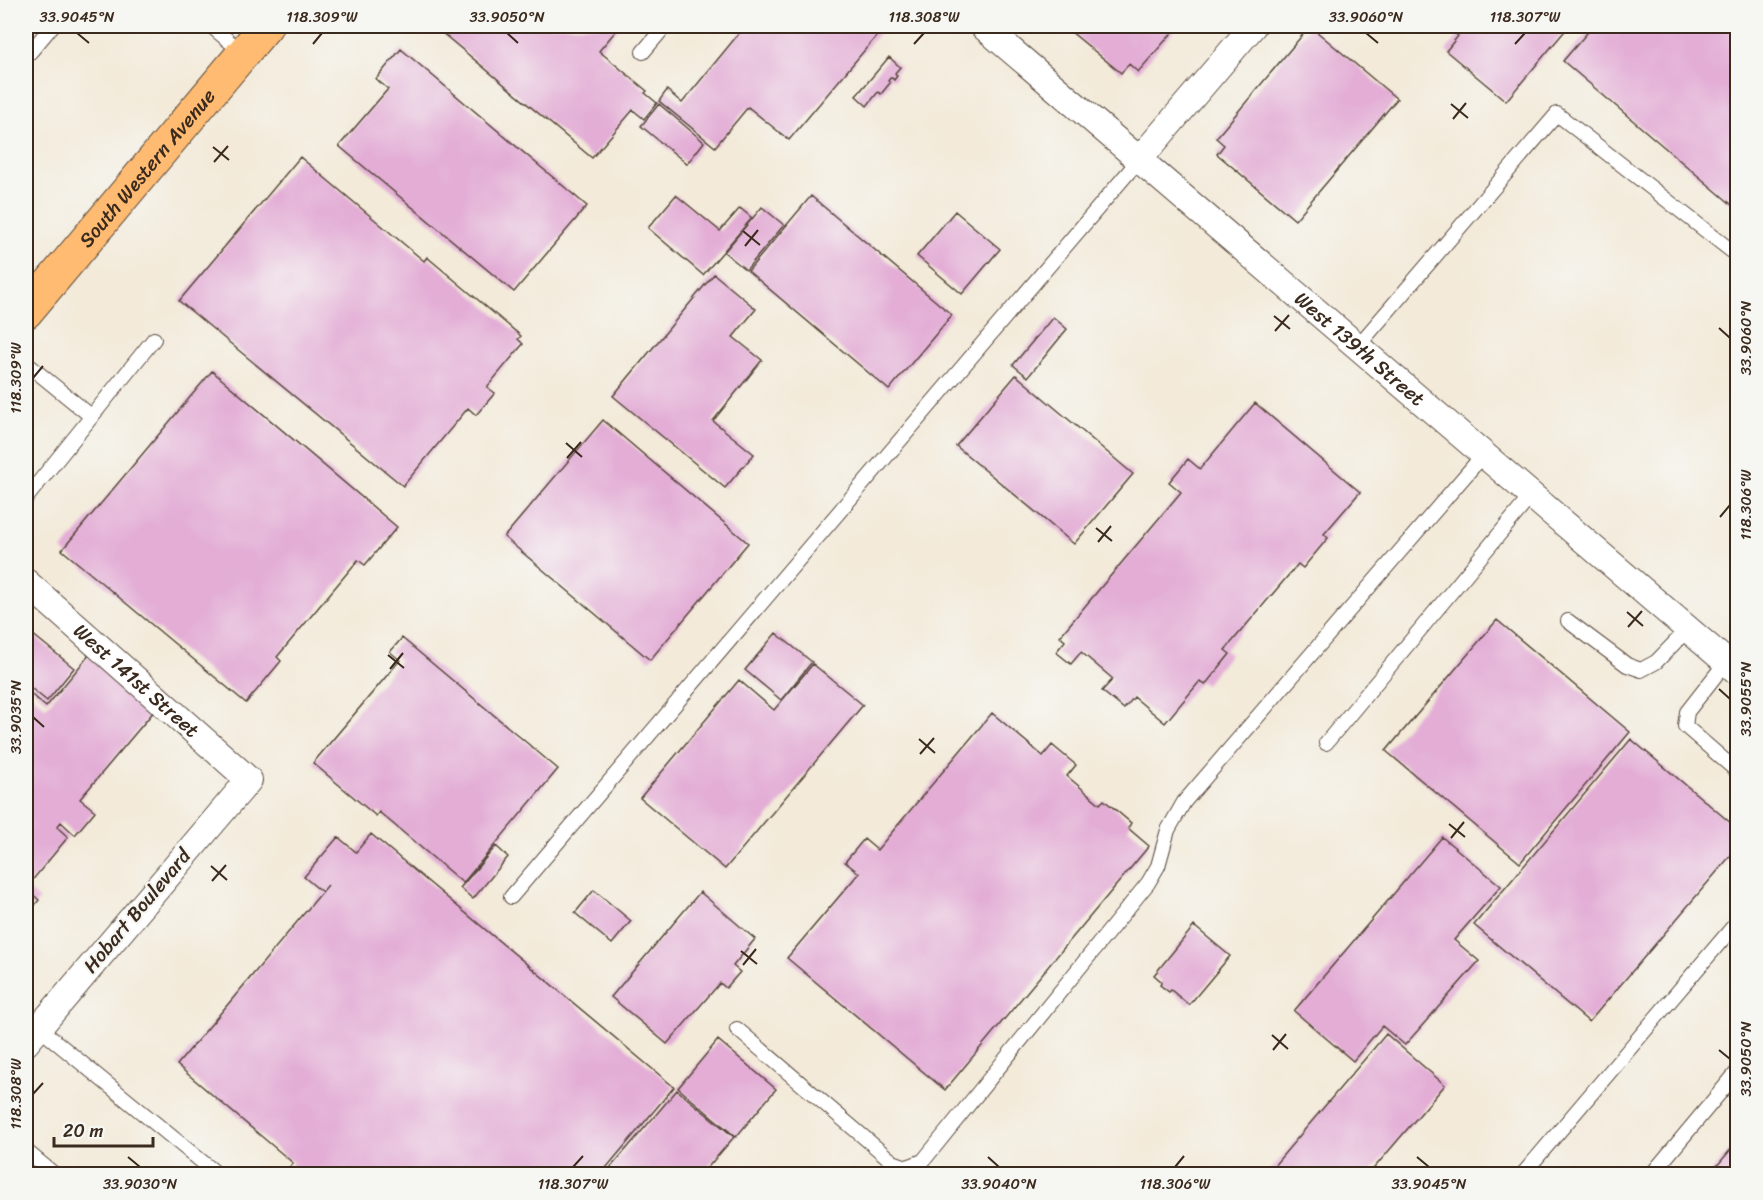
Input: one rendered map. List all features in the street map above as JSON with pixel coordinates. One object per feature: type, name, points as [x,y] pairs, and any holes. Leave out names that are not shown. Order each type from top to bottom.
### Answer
[{"type":"main road","name":"South Western Avenue","points":[[33,298],[266,26]]},
{"type":"street","name":"West 139th Street","points":[[983,26],[1732,667]]},
{"type":"street","points":[[1138,160],[1254,26]]},
{"type":"street","name":"West 141st Street","points":[[26,582],[249,780]]},
{"type":"street","name":"Hobart Boulevard","points":[[32,1035],[249,780]]},
{"type":"lane","points":[[26,57],[52,26]]},
{"type":"lane","points":[[211,26],[243,53]]},
{"type":"lane","points":[[643,52],[665,26]]},
{"type":"lane","points":[[1356,347],[1557,114],[1737,256]]},
{"type":"lane","points":[[511,897],[1138,160]]},
{"type":"lane","points":[[27,497],[154,339]]},
{"type":"lane","points":[[26,363],[92,416]]},
{"type":"lane","points":[[737,1029],[893,1162],[908,1167],[923,1161],[1148,883],[1158,866],[1168,830],[1184,802],[1483,455]]},
{"type":"lane","points":[[1326,743],[1531,496]]},
{"type":"lane","points":[[1568,621],[1627,665],[1641,670],[1656,662],[1688,630]]},
{"type":"lane","points":[[1732,667],[1687,712],[1685,726],[1737,772]]},
{"type":"lane","points":[[1524,1174],[1737,921]]},
{"type":"lane","points":[[32,1035],[217,1174]]},
{"type":"lane","points":[[1652,1174],[1737,1071]]},
{"type":"lane","points":[[26,1151],[54,1174]]},
{"type":"building","points":[[434,26],[620,26],[599,51],[647,91],[645,93],[657,103],[644,119],[633,110],[592,158]]},
{"type":"building","points":[[745,26],[885,26],[789,140],[748,107],[715,147],[659,101],[667,90],[682,103]]},
{"type":"building","points":[[1064,26],[1178,26],[1138,72],[1129,64],[1121,73]]},
{"type":"building","points":[[1310,26],[1397,99],[1295,220],[1217,154],[1224,145],[1216,138]]},
{"type":"building","points":[[1446,26],[1569,26],[1506,101],[1446,51],[1458,36]]},
{"type":"building","points":[[1593,26],[1738,26],[1738,210],[1563,61]]},
{"type":"building","points":[[401,49],[587,206],[514,292],[339,146],[388,89],[376,79]]},
{"type":"building","points":[[889,57],[900,67],[895,73],[897,76],[894,80],[891,77],[888,81],[890,83],[881,94],[878,92],[867,106],[856,96]]},
{"type":"building","points":[[659,104],[704,142],[687,164],[641,126]]},
{"type":"building","points":[[300,157],[424,261],[427,257],[521,336],[518,339],[523,344],[487,387],[495,393],[476,415],[468,408],[403,486],[179,301]]},
{"type":"building","points":[[676,195],[720,231],[740,208],[752,218],[703,275],[648,228]]},
{"type":"building","points":[[811,196],[952,315],[889,390],[748,271]]},
{"type":"building","points":[[762,207],[784,225],[746,270],[724,252]]},
{"type":"building","points":[[955,211],[1000,249],[962,294],[917,256]]},
{"type":"building","points":[[714,274],[756,309],[733,337],[762,360],[713,421],[754,454],[725,488],[613,396]]},
{"type":"building","points":[[1053,317],[1067,329],[1028,377],[1013,365]]},
{"type":"building","points":[[212,371],[397,527],[365,565],[358,560],[277,657],[281,661],[246,703],[62,550]]},
{"type":"building","points":[[1016,375],[1133,474],[1074,544],[956,446]]},
{"type":"building","points":[[1255,403],[1360,492],[1324,534],[1328,538],[1303,568],[1298,564],[1225,650],[1230,654],[1205,685],[1200,681],[1165,723],[1134,697],[1124,709],[1102,691],[1113,679],[1081,652],[1071,664],[1056,652],[1065,641],[1060,636],[1181,492],[1169,482],[1188,459],[1200,469]]},
{"type":"building","points":[[603,420],[748,543],[650,660],[504,537]]},
{"type":"building","points":[[1497,620],[1630,732],[1520,863],[1386,751]]},
{"type":"building","points":[[26,629],[74,668],[47,701],[26,684]]},
{"type":"building","points":[[776,633],[812,662],[781,700],[745,670]]},
{"type":"building","points":[[402,638],[558,769],[463,883],[379,812],[376,816],[313,763],[400,660],[390,652]]},
{"type":"building","points":[[95,648],[161,703],[80,799],[95,811],[75,835],[61,822],[57,827],[68,837],[26,888],[26,690],[46,707]]},
{"type":"building","points":[[813,664],[863,705],[725,869],[640,798],[739,680],[774,710]]},
{"type":"building","points":[[992,713],[1043,756],[1052,745],[1076,765],[1067,776],[1100,804],[1104,800],[1131,823],[1128,828],[1149,846],[945,1090],[787,958],[859,873],[845,862],[864,839],[877,850]]},
{"type":"building","points":[[1631,739],[1738,829],[1738,847],[1589,1022],[1474,925]]},
{"type":"building","points":[[371,834],[674,1087],[601,1174],[283,1174],[293,1163],[177,1065],[328,885],[322,892],[304,877],[338,837],[356,852]]},
{"type":"building","points":[[1442,837],[1501,886],[1454,940],[1479,961],[1405,1045],[1382,1026],[1353,1061],[1294,1011]]},
{"type":"building","points":[[496,846],[508,857],[473,899],[460,888]]},
{"type":"building","points":[[26,888],[39,900],[26,916]]},
{"type":"building","points":[[594,890],[631,921],[612,944],[575,913]]},
{"type":"building","points":[[700,892],[755,939],[733,966],[740,972],[726,988],[720,983],[667,1044],[611,997]]},
{"type":"building","points":[[1194,926],[1230,956],[1189,1005],[1171,990],[1169,992],[1160,985],[1162,982],[1154,975]]},
{"type":"building","points":[[1386,1034],[1445,1085],[1369,1174],[1267,1174]]},
{"type":"building","points":[[718,1040],[776,1089],[736,1137],[678,1088]]},
{"type":"building","points":[[677,1090],[734,1137],[702,1174],[605,1174]]},
{"type":"building","points":[[1738,1141],[1738,1174],[1710,1174]]}]
